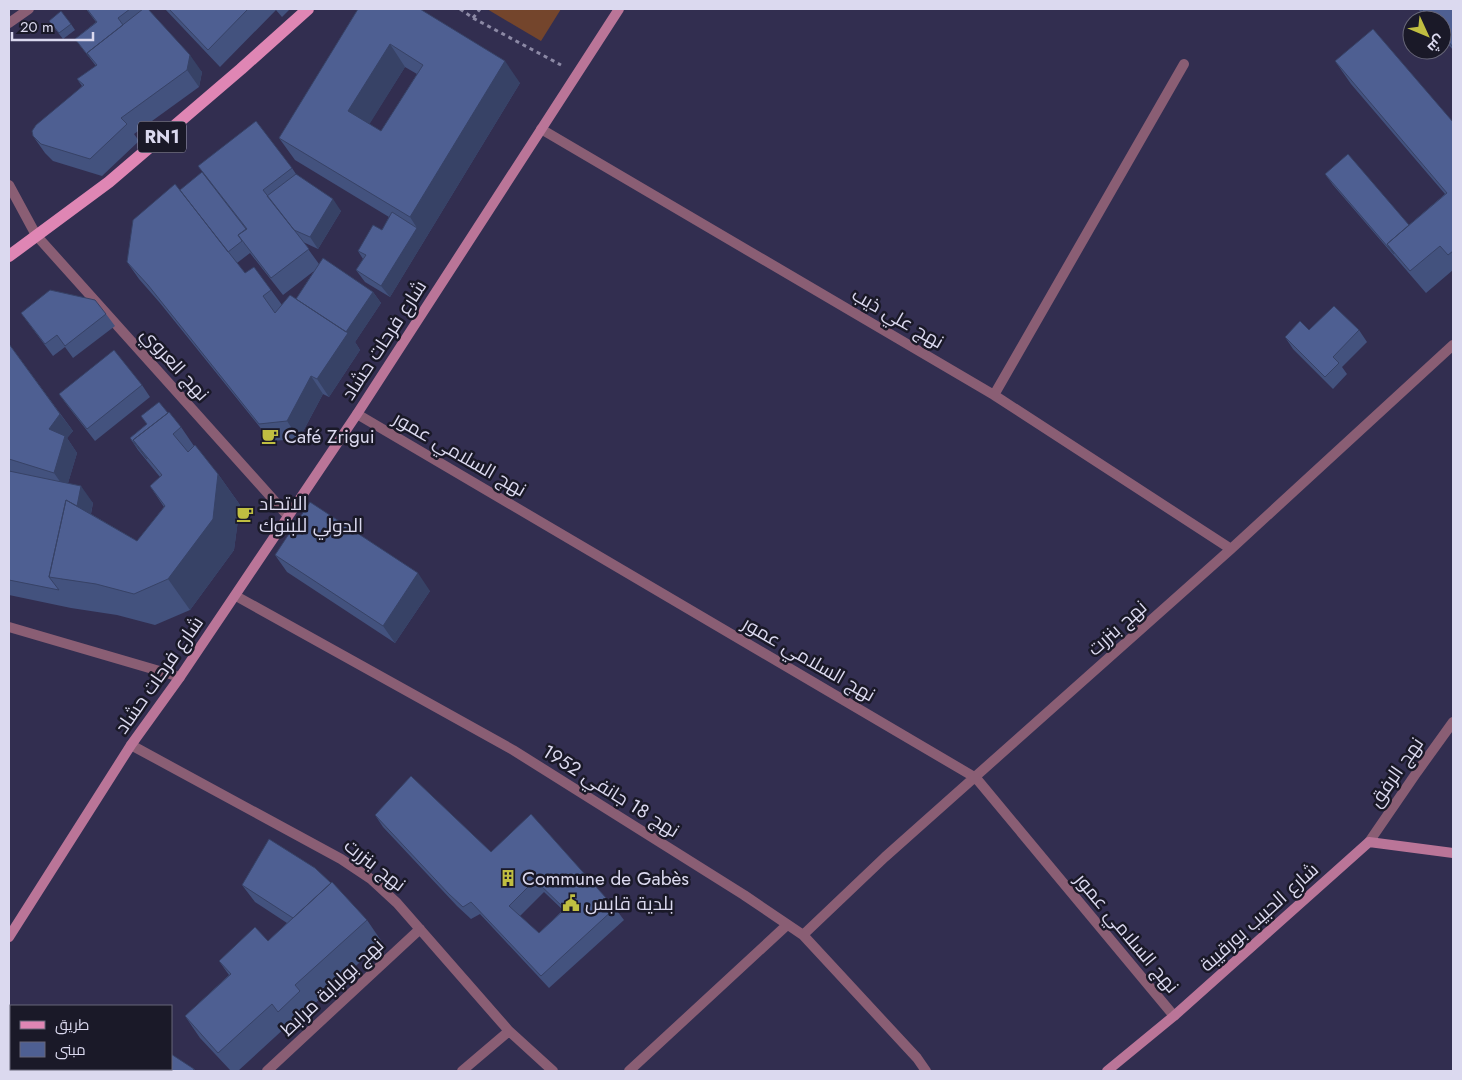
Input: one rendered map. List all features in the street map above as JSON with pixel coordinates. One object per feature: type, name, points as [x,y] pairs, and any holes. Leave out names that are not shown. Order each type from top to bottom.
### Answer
[{"type":"main road","name":"RN1","points":[[9,256],[109,182],[308,9]]},
{"type":"street","points":[[9,23],[29,9]]},
{"type":"street","name":"شارع فرحات حشاد","points":[[9,937],[131,745],[236,596],[357,414],[619,9]]},
{"type":"street","points":[[994,395],[1184,64]]},
{"type":"street","name":"نهج علي ذيب","points":[[541,129],[994,395],[1231,549]]},
{"type":"street","name":"نهج العروي","points":[[9,185],[36,235],[288,516]]},
{"type":"street","name":"نهج بنزرت","points":[[803,935],[885,857],[1231,549],[1453,345]]},
{"type":"street","name":"نهج السلامي عمور","points":[[357,414],[976,778],[1174,1016]]},
{"type":"street","name":"نهج 18 جانفي 1952","points":[[236,596],[513,750],[744,895],[803,935],[917,1058],[926,1071]]},
{"type":"street","points":[[9,626],[180,677]]},
{"type":"street","name":"نهج الرفق","points":[[1369,842],[1453,722]]},
{"type":"street","name":"نهج بنزرت","points":[[131,745],[341,858],[371,879],[420,929],[509,1031],[553,1071]]},
{"type":"street","points":[[1369,842],[1453,853]]},
{"type":"street","name":"شارع الحبيب بورقيبة","points":[[1108,1071],[1174,1016],[1369,842]]},
{"type":"street","points":[[629,1071],[788,925]]},
{"type":"street","name":"نهج بولبابة مرابط","points":[[267,1071],[420,929]]},
{"type":"street","points":[[462,1071],[509,1031]]},
{"type":"path","points":[[460,9],[473,18],[577,73]]},
{"type":"path","points":[[473,18],[480,9]]},
{"type":"shaded area","points":[[487,9],[561,9],[541,41]]},
{"type":"building","points":[[87,9],[130,9],[118,18],[123,25],[87,53],[90,58],[75,39],[97,22]]},
{"type":"building","points":[[143,9],[148,9],[190,55],[187,70],[121,118],[127,124],[90,159],[41,144],[33,136],[32,131],[36,125],[84,85],[77,79],[97,65],[87,53]]},
{"type":"building","points":[[169,9],[248,9],[208,50]]},
{"type":"building","points":[[358,9],[420,9],[505,61],[410,217],[279,138]],"holes":[[[390,44],[423,65],[381,131],[348,111]]]},
{"type":"building","points":[[1453,9],[1453,47],[1452,10],[1422,10]]},
{"type":"building","points":[[61,11],[71,24],[59,33],[49,21]]},
{"type":"building","points":[[1373,29],[1453,122],[1453,251],[1448,255],[1440,246],[1410,271],[1387,244],[1447,193],[1335,61]]},
{"type":"building","points":[[256,121],[292,168],[263,190],[309,249],[271,278],[238,235],[247,229],[198,166]]},
{"type":"building","points":[[1348,154],[1409,225],[1387,244],[1394,254],[1325,174]]},
{"type":"building","points":[[202,172],[246,229],[238,235],[242,241],[228,252],[180,190]]},
{"type":"building","points":[[296,174],[333,199],[310,237],[294,230],[267,196]]},
{"type":"building","points":[[175,184],[245,273],[254,267],[271,290],[263,296],[275,313],[290,295],[348,333],[317,379],[311,376],[287,421],[259,424],[148,285],[127,262],[133,220]]},
{"type":"building","points":[[392,212],[417,228],[381,286],[356,270],[366,255],[358,251],[373,225],[382,230]]},
{"type":"building","points":[[323,258],[373,292],[346,332],[296,299]]},
{"type":"building","points":[[50,290],[95,300],[106,314],[65,346],[57,335],[45,344],[21,313]]},
{"type":"building","points":[[1334,306],[1359,330],[1333,357],[1339,363],[1325,377],[1285,337],[1300,321],[1309,330]]},
{"type":"building","points":[[9,344],[60,414],[49,429],[65,436],[54,473],[9,459]]},
{"type":"building","points":[[114,350],[142,385],[87,429],[59,394]]},
{"type":"building","points":[[159,402],[168,413],[133,440],[147,459],[130,438],[147,424],[141,416]]},
{"type":"building","points":[[169,412],[181,427],[173,434],[188,452],[195,445],[218,474],[213,519],[168,579],[134,594],[96,584],[49,577],[66,500],[137,541],[165,506],[150,486],[162,475],[133,440]]},
{"type":"building","points":[[9,471],[81,486],[77,506],[66,500],[49,577],[59,590],[9,580]]},
{"type":"building","points":[[310,502],[418,573],[383,626],[275,555]]},
{"type":"building","name":"Commune de Gabès","points":[[411,776],[491,852],[531,814],[615,908],[541,976],[471,902],[463,907],[449,894],[375,815]],"holes":[[[535,880],[565,909],[539,933],[509,906]]]},
{"type":"building","points":[[269,839],[315,868],[331,883],[293,918],[242,885]]},
{"type":"building","points":[[332,882],[367,920],[295,985],[300,991],[278,1012],[272,1004],[218,1053],[185,1016],[231,974],[219,961],[255,927],[268,941]]},
{"type":"building","points":[[172,1055],[194,1069],[193,1071],[114,1070],[172,1070]]},
{"type":"place","name":"Café Zrigui","points":[[270,436]]},
{"type":"place","name":"الاتحاد الدولي للبنوك","points":[[245,514]]},
{"type":"place","name":"Commune de Gabès","points":[[508,878]]},
{"type":"place","name":"بلدية قابس","points":[[571,903]]}]
